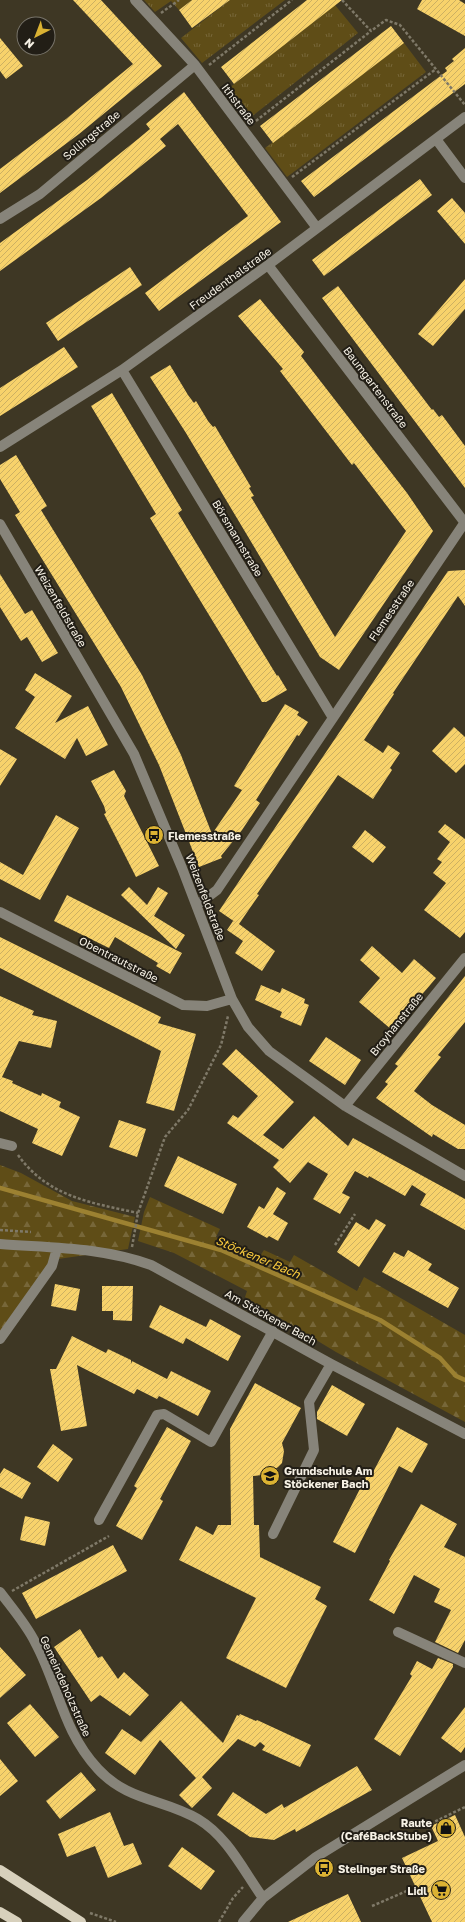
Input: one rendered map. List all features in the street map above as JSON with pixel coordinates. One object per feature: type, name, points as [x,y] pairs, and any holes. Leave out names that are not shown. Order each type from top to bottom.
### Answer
[{"type":"main road","points":[[0,1870],[81,1922]]},
{"type":"main road","points":[[0,1912],[17,1922]]},
{"type":"street","name":"Ithstraße","points":[[135,0],[197,68],[317,228]]},
{"type":"street","name":"Sollingstraße","points":[[0,220],[40,194],[197,68]]},
{"type":"street","name":"Freudenthalstraße","points":[[0,447],[122,370],[268,266],[465,117]]},
{"type":"street","points":[[436,139],[465,178]]},
{"type":"street","name":"Baumgartenstraße","points":[[268,266],[465,522]]},
{"type":"street","name":"Börsmannstraße","points":[[122,370],[333,718]]},
{"type":"street","name":"Flemesstraße","points":[[197,905],[217,890],[465,522]]},
{"type":"street","name":"Weizenfeldstraße","points":[[0,524],[134,754],[197,905],[232,999],[248,1027],[269,1051],[345,1106],[465,1176]]},
{"type":"street","name":"Obentrautstraße","points":[[0,912],[183,1005],[207,1006],[232,999]]},
{"type":"street","name":"Broyhanstraße","points":[[345,1106],[465,958]]},
{"type":"street","points":[[0,1143],[12,1146]]},
{"type":"street","name":"Am Stöckener Bach","points":[[0,1244],[102,1251],[131,1258],[151,1265],[331,1364],[465,1434]]},
{"type":"street","points":[[0,1338],[52,1266],[57,1248]]},
{"type":"street","points":[[99,1520],[156,1415],[164,1414],[211,1442],[273,1331]]},
{"type":"street","points":[[273,1534],[314,1450],[309,1402],[331,1364]]},
{"type":"street","name":"Gemeindeholzstraße","points":[[1,1594],[35,1642],[73,1735],[87,1757],[118,1786],[140,1798],[198,1819],[216,1833],[230,1848],[263,1898]]},
{"type":"street","points":[[398,1632],[465,1663]]},
{"type":"street","points":[[243,1922],[263,1898],[316,1857],[341,1840],[464,1770]]},
{"type":"path","points":[[153,19],[179,0]]},
{"type":"path","points":[[197,68],[292,0]]},
{"type":"path","points":[[342,0],[371,31]]},
{"type":"path","points":[[244,130],[386,20],[400,25],[465,105]]},
{"type":"path","points":[[284,183],[436,69]]},
{"type":"path","points":[[133,1243],[138,1213],[165,1137],[188,1110],[221,1045],[232,999]]},
{"type":"path","points":[[12,1146],[24,1163],[51,1186],[72,1198],[138,1213]]},
{"type":"path","points":[[335,1245],[355,1214]]},
{"type":"path","points":[[1,1594],[109,1536]]},
{"type":"path","points":[[428,1833],[430,1824],[465,1808]]},
{"type":"path","points":[[219,1922],[233,1898],[241,1888],[251,1881]]},
{"type":"path","points":[[372,1906],[409,1890]]},
{"type":"green space","points":[[144,0],[192,0],[179,10],[171,1],[155,12]]},
{"type":"green space","points":[[230,0],[285,0],[202,63],[181,38]]},
{"type":"green space","points":[[335,5],[358,33],[246,121],[224,92]]},
{"type":"green space","points":[[404,43],[426,72],[287,177],[265,148]]},
{"type":"green space","points":[[0,1165],[21,1173],[72,1201],[135,1217],[128,1249],[51,1260],[0,1333]]},
{"type":"green space","points":[[150,1197],[220,1229],[216,1237],[258,1259],[264,1250],[290,1262],[294,1255],[357,1291],[364,1277],[465,1335],[465,1422],[336,1352],[245,1297],[247,1291],[174,1253],[138,1241],[144,1212]]},
{"type":"building","points":[[73,0],[101,0],[162,66],[79,134],[0,193],[0,169],[66,119],[133,64]]},
{"type":"building","points":[[192,0],[230,0],[192,28],[179,10]]},
{"type":"building","points":[[307,0],[342,0],[234,84],[221,67]]},
{"type":"building","points":[[422,0],[459,0],[465,4],[465,36],[417,9]]},
{"type":"building","points":[[391,26],[404,43],[273,143],[260,126]]},
{"type":"building","points":[[0,38],[23,66],[6,79],[0,71]]},
{"type":"building","points":[[465,48],[465,84],[314,197],[301,181],[447,71],[445,68],[454,61],[452,59]]},
{"type":"building","points":[[184,92],[281,222],[159,311],[145,293],[248,216],[178,124],[160,139],[166,146],[101,198],[0,271],[0,243],[87,180],[138,139],[150,129],[146,124]]},
{"type":"building","points":[[420,179],[432,195],[324,276],[312,260]]},
{"type":"building","points":[[452,198],[465,213],[465,244],[437,211]]},
{"type":"building","points":[[130,267],[142,285],[58,341],[46,323]]},
{"type":"building","points":[[465,279],[465,309],[433,346],[418,334]]},
{"type":"building","points":[[338,286],[432,410],[433,409],[439,417],[442,415],[465,446],[465,488],[322,298]]},
{"type":"building","points":[[260,299],[304,352],[301,356],[407,493],[433,531],[339,670],[320,657],[186,433],[150,377],[170,365],[188,395],[194,403],[196,401],[213,427],[215,426],[251,487],[249,488],[254,496],[251,497],[335,637],[406,531],[354,463],[352,465],[280,371],[283,369],[238,316]]},
{"type":"building","points":[[64,347],[78,367],[0,416],[0,388]]},
{"type":"building","points":[[112,393],[182,510],[178,513],[287,690],[266,702],[262,702],[150,518],[156,514],[91,406]]},
{"type":"building","points":[[16,455],[47,506],[41,510],[142,675],[181,755],[212,834],[242,790],[234,786],[285,704],[299,712],[297,715],[308,722],[299,736],[297,735],[256,800],[260,803],[242,830],[221,856],[222,858],[199,867],[159,765],[121,687],[15,515],[20,512],[0,479],[0,465]]},
{"type":"building","points":[[465,570],[465,606],[458,596],[393,693],[394,694],[364,740],[383,753],[388,745],[400,753],[390,768],[392,770],[373,799],[338,775],[257,894],[259,895],[239,924],[275,951],[262,971],[235,953],[243,941],[227,930],[233,921],[235,922],[219,911],[448,571]]},
{"type":"building","points":[[0,574],[25,614],[32,610],[58,653],[42,662],[27,637],[21,641],[0,607]]},
{"type":"building","points":[[35,673],[72,696],[55,723],[88,706],[108,745],[86,756],[77,738],[65,759],[15,728],[35,697],[25,690]]},
{"type":"building","points":[[454,727],[465,737],[465,764],[456,773],[432,751]]},
{"type":"building","points":[[0,749],[17,759],[0,786]]},
{"type":"building","points":[[114,770],[126,791],[124,796],[159,866],[136,877],[104,814],[106,813],[104,806],[91,781]]},
{"type":"building","points":[[56,815],[79,828],[40,900],[0,879],[0,862],[23,875]]},
{"type":"building","points":[[445,824],[465,839],[465,932],[460,938],[424,910],[446,883],[433,873],[442,862],[437,859],[450,842],[438,832]]},
{"type":"building","points":[[365,830],[386,847],[373,863],[352,847]]},
{"type":"building","points":[[129,887],[147,905],[158,887],[168,893],[154,916],[185,935],[176,949],[121,895]]},
{"type":"building","points":[[67,895],[182,953],[170,974],[156,966],[158,963],[115,937],[109,948],[54,921]]},
{"type":"building","points":[[0,937],[161,1017],[158,1023],[196,1034],[174,1111],[146,1103],[161,1051],[0,968]]},
{"type":"building","points":[[372,946],[402,973],[414,959],[436,978],[392,1030],[359,1002],[380,978],[360,960]]},
{"type":"building","points":[[465,976],[465,1022],[438,1055],[441,1057],[414,1091],[432,1105],[465,1125],[465,1149],[458,1149],[433,1134],[432,1137],[376,1098],[388,1084],[385,1082],[398,1066],[395,1064]]},
{"type":"building","points":[[261,985],[280,993],[282,988],[305,999],[304,1003],[309,1005],[301,1026],[280,1017],[282,1012],[255,1000]]},
{"type":"building","points":[[0,996],[34,1011],[32,1015],[57,1021],[51,1048],[19,1041],[2,1077],[13,1081],[12,1083],[41,1096],[42,1093],[61,1102],[59,1107],[80,1117],[62,1156],[32,1143],[38,1129],[0,1111]]},
{"type":"building","points":[[326,1037],[361,1060],[345,1085],[309,1061]]},
{"type":"building","points":[[236,1049],[294,1102],[263,1135],[283,1149],[314,1116],[348,1146],[353,1138],[465,1199],[465,1230],[420,1205],[426,1194],[412,1185],[405,1196],[369,1176],[368,1178],[355,1171],[342,1193],[350,1197],[340,1214],[313,1199],[328,1174],[308,1162],[290,1183],[273,1167],[279,1160],[227,1123],[233,1115],[238,1118],[258,1096],[222,1064]]},
{"type":"building","points":[[119,1120],[146,1129],[137,1157],[109,1147]]},
{"type":"building","points":[[178,1156],[237,1184],[223,1214],[164,1186]]},
{"type":"building","points":[[277,1187],[286,1193],[273,1214],[288,1223],[278,1241],[269,1236],[267,1238],[247,1227],[259,1206],[264,1209]]},
{"type":"building","points":[[376,1219],[386,1225],[359,1267],[337,1252],[356,1222],[369,1230]]},
{"type":"building","points":[[408,1250],[432,1264],[428,1270],[459,1288],[448,1308],[382,1272],[394,1252],[404,1257]]},
{"type":"building","points":[[55,1284],[80,1289],[76,1311],[51,1306]]},
{"type":"building","points":[[102,1286],[133,1286],[132,1321],[113,1320],[113,1311],[102,1311]]},
{"type":"building","points":[[160,1305],[206,1327],[210,1319],[241,1336],[228,1361],[186,1338],[183,1344],[149,1327]]},
{"type":"building","points":[[72,1336],[106,1353],[108,1349],[131,1360],[131,1364],[132,1361],[167,1379],[171,1371],[211,1391],[198,1416],[159,1396],[157,1399],[137,1389],[134,1394],[77,1365],[87,1426],[61,1431],[50,1369],[56,1369]]},
{"type":"building","points":[[255,1383],[301,1408],[282,1443],[284,1451],[282,1463],[269,1474],[253,1476],[254,1525],[259,1525],[260,1557],[321,1587],[315,1599],[327,1606],[286,1688],[226,1658],[256,1598],[179,1560],[196,1526],[213,1535],[218,1525],[231,1525],[230,1429]]},
{"type":"building","points":[[332,1385],[365,1404],[347,1436],[317,1419],[317,1412]]},
{"type":"building","points":[[167,1427],[191,1441],[160,1499],[163,1501],[142,1540],[116,1526],[137,1488],[134,1486]]},
{"type":"building","points":[[397,1427],[428,1444],[412,1473],[399,1466],[355,1553],[333,1542],[368,1473],[372,1474]]},
{"type":"building","points":[[53,1444],[73,1459],[58,1482],[37,1467]]},
{"type":"building","points":[[4,1468],[31,1483],[22,1499],[0,1487],[0,1474]]},
{"type":"building","points":[[421,1504],[457,1524],[444,1547],[465,1557],[465,1640],[458,1653],[435,1642],[451,1610],[434,1602],[440,1589],[414,1575],[394,1614],[369,1600],[390,1561],[389,1560]]},
{"type":"building","points":[[25,1516],[50,1522],[45,1546],[20,1540]]},
{"type":"building","points":[[113,1545],[127,1571],[36,1619],[22,1593]]},
{"type":"building","points":[[80,1629],[98,1658],[102,1656],[118,1679],[124,1672],[149,1695],[130,1716],[100,1695],[91,1702],[54,1647]]},
{"type":"building","points":[[0,1647],[26,1675],[0,1698]]},
{"type":"building","points":[[438,1658],[453,1664],[453,1667],[400,1756],[374,1739],[412,1676],[410,1674],[417,1661],[432,1669]]},
{"type":"building","points":[[181,1701],[223,1743],[237,1715],[239,1716],[240,1714],[256,1721],[257,1720],[311,1745],[300,1767],[262,1750],[265,1746],[260,1742],[255,1747],[238,1739],[202,1777],[212,1788],[192,1808],[179,1795],[196,1778],[160,1740],[135,1775],[105,1753],[122,1729],[141,1742]]},
{"type":"building","points":[[30,1704],[59,1737],[35,1757],[7,1723]]},
{"type":"building","points":[[465,1707],[465,1747],[461,1753],[441,1738]]},
{"type":"building","points":[[0,1759],[18,1781],[0,1796]]},
{"type":"building","points":[[357,1766],[372,1790],[296,1832],[295,1829],[274,1840],[250,1837],[217,1815],[233,1792],[266,1814],[282,1804],[284,1808]]},
{"type":"building","points":[[81,1772],[96,1790],[60,1819],[46,1801]]},
{"type":"building","points":[[110,1812],[124,1846],[133,1843],[142,1864],[108,1878],[95,1846],[67,1857],[58,1834]]},
{"type":"building","name":"Lidl","points":[[455,1815],[465,1837],[465,1922],[432,1922],[402,1858],[438,1841],[431,1826]]},
{"type":"building","points":[[182,1847],[215,1871],[201,1890],[168,1866]]},
{"type":"building","points":[[348,1894],[361,1922],[288,1922]]},
{"type":"waterway","name":"Stöckener Bach","points":[[0,1188],[221,1250],[380,1320],[440,1358],[456,1376],[465,1380]]},
{"type":"place","name":"Flemesstraße","points":[[154,835]]},
{"type":"place","name":"Grundschule Am Stöckener Bach","points":[[270,1476]]},
{"type":"place","name":"Raute (CaféBackStube)","points":[[446,1828]]},
{"type":"place","name":"Stelinger Straße","points":[[324,1868]]},
{"type":"place","name":"Lidl","points":[[441,1890]]}]
